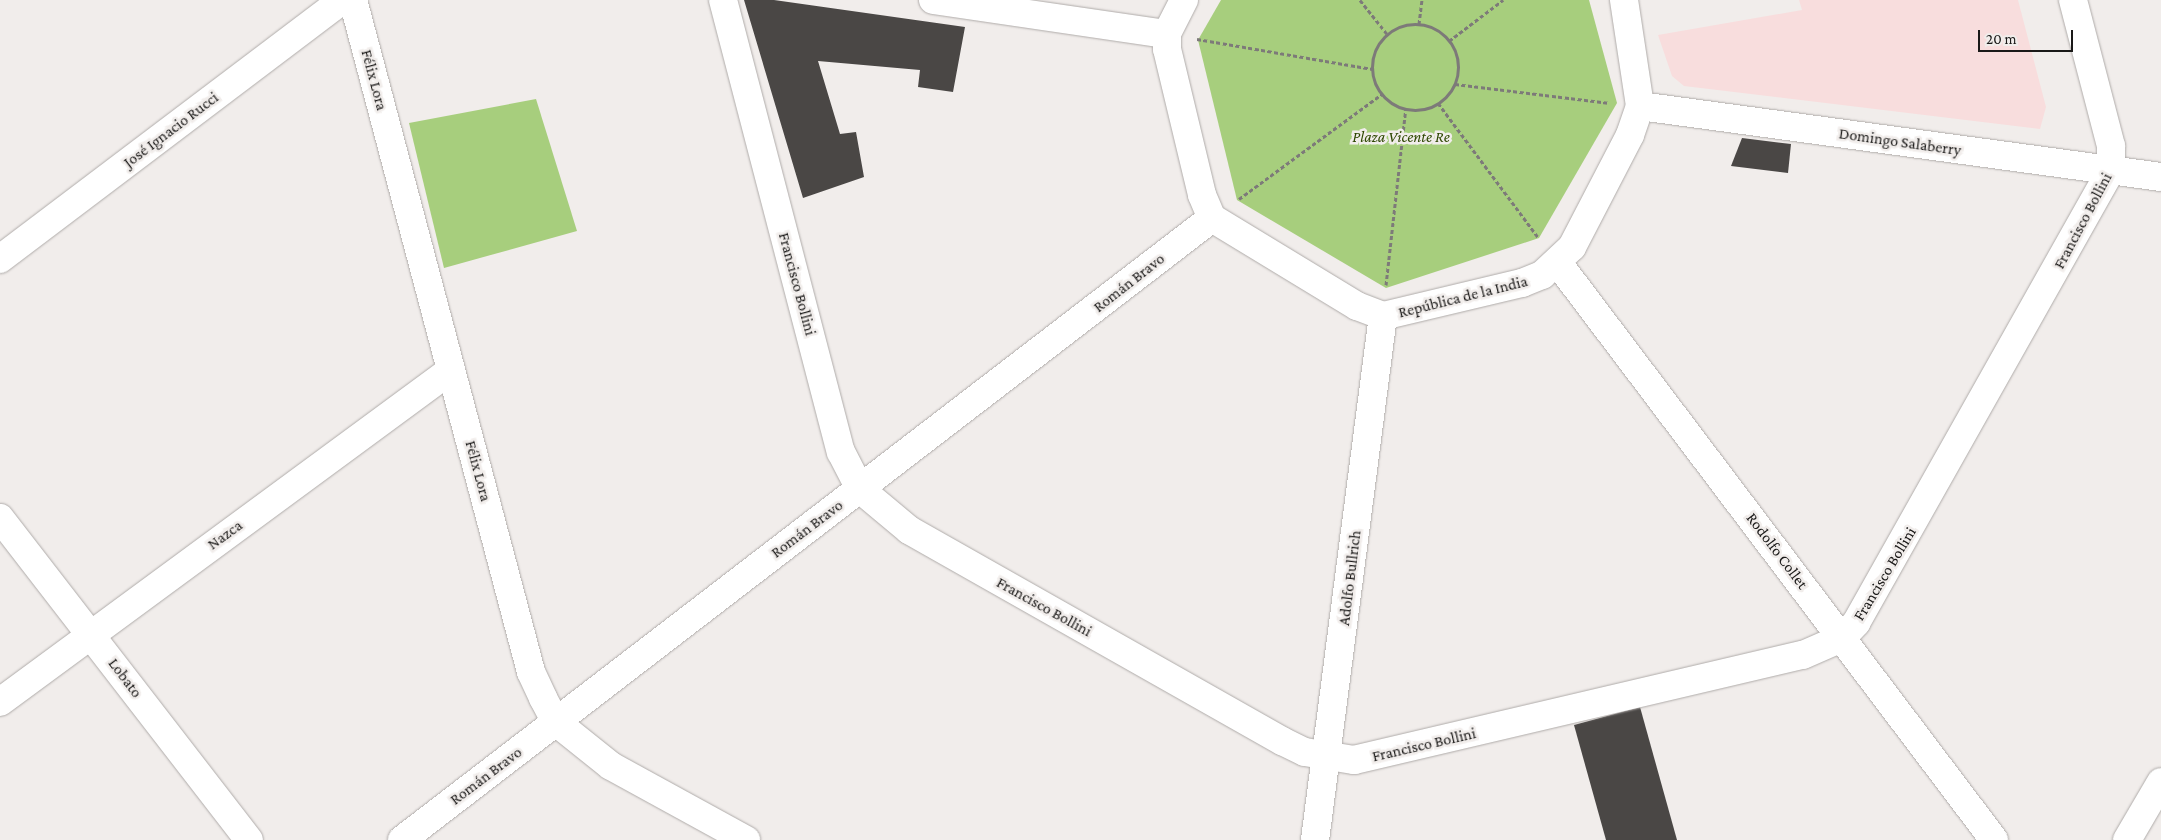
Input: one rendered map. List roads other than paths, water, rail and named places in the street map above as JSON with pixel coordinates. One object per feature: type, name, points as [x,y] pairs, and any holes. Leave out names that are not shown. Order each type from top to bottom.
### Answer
[{"type":"street","name":"José Ignacio Rucci","points":[[0,259],[343,0]]},
{"type":"street","name":"Félix Lora","points":[[353,0],[531,672],[556,722],[612,766],[746,840]]},
{"type":"street","name":"Francisco Bollini","points":[[723,0],[842,452],[860,489],[909,530],[1282,741],[1327,758],[1372,758],[1803,655],[1842,638],[1867,607],[2111,170],[2111,146],[2073,0]]},
{"type":"street","points":[[933,0],[1167,34]]},
{"type":"street","points":[[1184,0],[1167,34],[1202,195],[1212,218]]},
{"type":"street","name":"República de la India","points":[[1212,218],[1356,306],[1383,316],[1522,283],[1558,263],[1572,247],[1630,135],[1640,106],[1624,0]]},
{"type":"street","name":"Domingo Salaberry","points":[[1640,106],[2161,177]]},
{"type":"street","name":"Román Bravo","points":[[402,840],[1212,218]]},
{"type":"street","name":"Rodolfo Collet","points":[[1558,263],[1994,840]]},
{"type":"street","name":"Adolfo Bullrich","points":[[1316,840],[1383,316]]},
{"type":"street","name":"Nazca","points":[[0,702],[451,370]]},
{"type":"street","name":"Lobato","points":[[0,518],[249,840]]},
{"type":"street","points":[[2127,840],[2161,782]]},
{"type":"park label","name":"Plaza Vicente Re","points":[[1401,137]]}]
